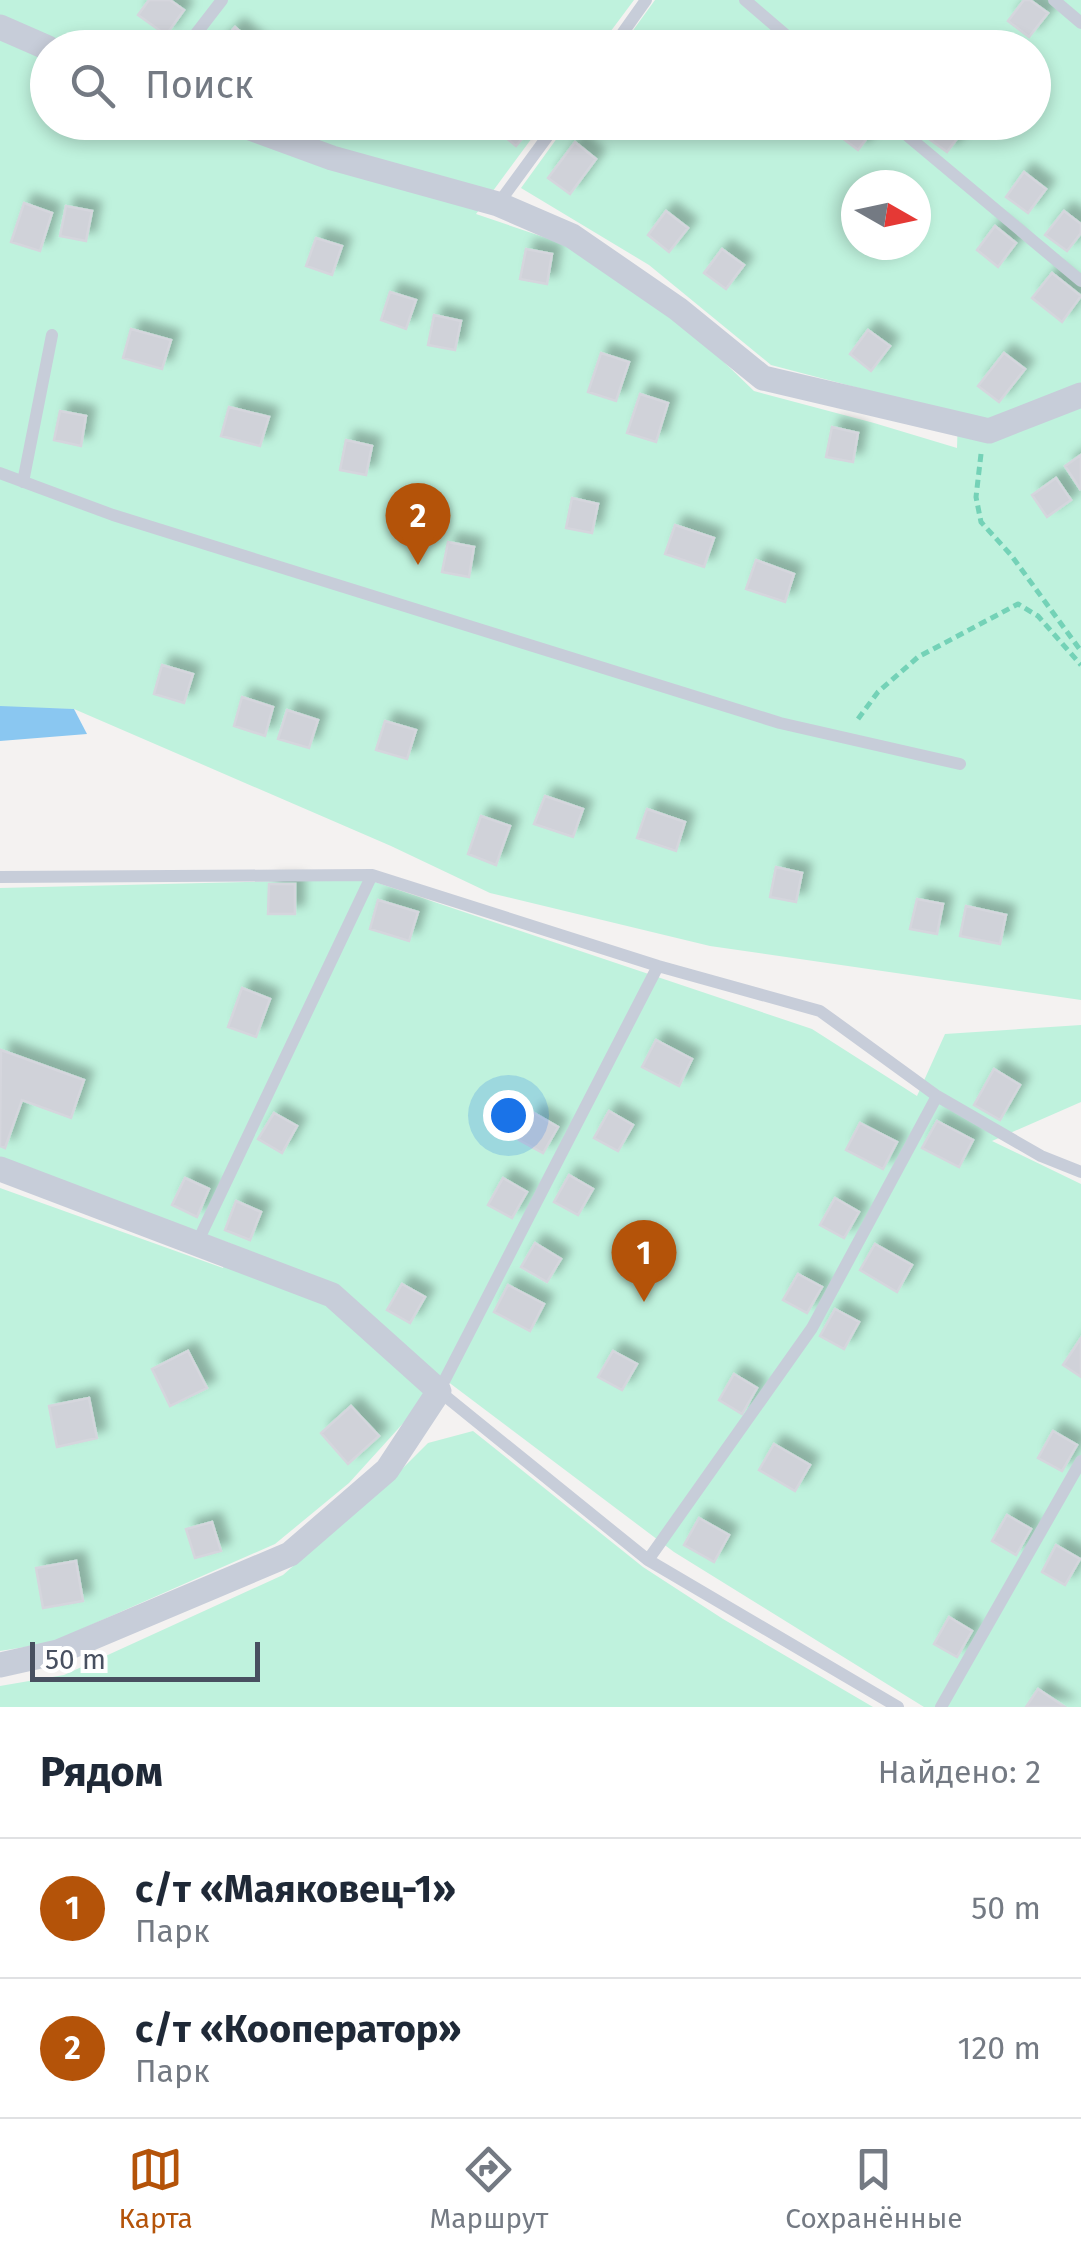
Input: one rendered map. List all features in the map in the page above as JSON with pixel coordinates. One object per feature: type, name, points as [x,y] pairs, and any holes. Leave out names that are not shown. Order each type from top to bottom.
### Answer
[{"type":"street","points":[[0,26],[30,40]]},
{"type":"street","points":[[283,140],[332,158],[498,204],[572,236],[678,309],[763,378],[989,431],[1081,395]]},
{"type":"street","points":[[0,1170],[332,1295],[439,1391],[387,1470],[290,1554],[58,1652],[0,1665]]},
{"type":"lane","points":[[200,30],[222,0]]},
{"type":"lane","points":[[625,30],[646,0]]},
{"type":"lane","points":[[744,0],[780,30]]},
{"type":"lane","points":[[1054,0],[1081,23]]},
{"type":"lane","points":[[498,204],[545,140]]},
{"type":"lane","points":[[913,140],[1081,281]]},
{"type":"lane","points":[[23,482],[52,335]]},
{"type":"lane","points":[[0,473],[114,514],[780,722],[960,764]]},
{"type":"lane","points":[[197,1243],[372,875]]},
{"type":"lane","points":[[0,877],[372,875],[658,966],[820,1011],[937,1096],[1042,1156],[1081,1172]]},
{"type":"lane","points":[[658,966],[439,1391],[648,1560],[898,1707]]},
{"type":"lane","points":[[648,1560],[812,1328],[937,1096]]},
{"type":"lane","points":[[941,1707],[1081,1461]]},
{"type":"path","points":[[983,430],[976,498],[982,522],[1081,651]]},
{"type":"path","points":[[845,738],[878,692],[918,657],[1018,604],[1038,616],[1081,665]]},
{"type":"green space","points":[[0,0],[634,0],[612,30],[30,30],[30,140],[530,140],[476,214],[570,246],[672,312],[754,391],[957,448],[958,414],[771,365],[649,265],[521,188],[556,140],[1051,140],[1051,30],[633,30],[655,0],[1081,0],[1081,1000],[710,946],[490,893],[74,709],[0,708]]},
{"type":"green space","points":[[366,879],[812,1029],[917,1096],[945,1034],[1081,1025],[1081,1102],[992,1141],[1081,1184],[1081,1707],[924,1707],[674,1552],[439,1375],[407,1419],[349,1483],[275,1544],[50,1643],[0,1651],[0,1188],[223,1268],[232,1244],[0,1160],[0,888]]},
{"type":"green space","points":[[473,1431],[643,1567],[873,1707],[0,1707],[0,1686],[64,1675],[283,1575],[428,1443]]},
{"type":"water","points":[[0,706],[74,709],[87,734],[0,741]]},
{"type":"building","points":[[149,0],[170,0],[184,10],[170,30],[159,30],[138,15]]},
{"type":"building","points":[[1024,0],[1048,13],[1035,30],[1020,30],[1008,21]]},
{"type":"building","points":[[845,140],[866,140],[858,150]]},
{"type":"building","points":[[930,140],[956,140],[947,152]]},
{"type":"building","points":[[575,142],[596,159],[570,194],[548,178]]},
{"type":"building","points":[[1024,172],[1046,189],[1028,213],[1006,197]]},
{"type":"building","points":[[24,203],[52,213],[40,251],[11,242]]},
{"type":"building","points":[[66,206],[92,211],[86,241],[60,236]]},
{"type":"building","points":[[666,211],[688,228],[669,252],[648,235]]},
{"type":"building","points":[[1064,211],[1081,224],[1081,233],[1067,251],[1045,235]]},
{"type":"building","points":[[995,226],[1016,243],[998,267],[977,250]]},
{"type":"building","points":[[316,238],[342,246],[332,275],[306,266]]},
{"type":"building","points":[[526,249],[552,254],[547,284],[520,279]]},
{"type":"building","points":[[722,249],[744,265],[726,289],[704,273]]},
{"type":"building","points":[[1052,273],[1081,296],[1062,322],[1032,298]]},
{"type":"building","points":[[390,292],[416,300],[406,329],[381,320]]},
{"type":"building","points":[[434,315],[461,321],[455,350],[428,345]]},
{"type":"building","points":[[131,329],[171,340],[162,369],[123,358]]},
{"type":"building","points":[[868,330],[890,346],[871,371],[850,354]]},
{"type":"building","points":[[601,353],[629,362],[616,401],[588,392]]},
{"type":"building","points":[[1004,353],[1025,369],[999,402],[978,386]]},
{"type":"building","points":[[640,394],[668,403],[656,442],[627,433]]},
{"type":"building","points":[[229,407],[269,417],[260,446],[221,436]]},
{"type":"building","points":[[60,411],[86,416],[81,446],[54,440]]},
{"type":"building","points":[[832,427],[858,433],[853,462],[826,457]]},
{"type":"building","points":[[346,440],[372,446],[366,475],[340,470]]},
{"type":"building","points":[[1081,455],[1081,488],[1080,489],[1065,466]]},
{"type":"building","points":[[1056,478],[1071,500],[1047,517],[1032,495]]},
{"type":"building","points":[[572,498],[598,504],[592,533],[566,528]]},
{"type":"building","points":[[675,525],[714,538],[704,567],[665,554]]},
{"type":"building","points":[[448,542],[474,547],[469,577],[442,572]]},
{"type":"building","points":[[756,560],[794,574],[785,602],[746,589]]},
{"type":"building","points":[[162,665],[193,674],[184,703],[154,694]]},
{"type":"building","points":[[242,697],[273,707],[265,736],[234,726]]},
{"type":"building","points":[[287,710],[318,720],[309,748],[278,739]]},
{"type":"building","points":[[385,721],[416,730],[407,759],[376,750]]},
{"type":"building","points":[[545,796],[583,809],[573,837],[534,824]]},
{"type":"building","points":[[647,809],[685,822],[676,851],[637,838]]},
{"type":"building","points":[[481,816],[510,826],[496,865],[468,854]]},
{"type":"building","points":[[776,867],[802,873],[796,902],[770,897]]},
{"type":"building","points":[[269,884],[295,884],[295,914],[268,914]]},
{"type":"building","points":[[917,899],[943,904],[937,934],[910,929]]},
{"type":"building","points":[[378,900],[418,912],[409,941],[370,929]]},
{"type":"building","points":[[966,906],[1006,915],[1000,944],[960,936]]},
{"type":"building","points":[[242,988],[270,999],[256,1037],[228,1027]]},
{"type":"building","points":[[656,1040],[692,1059],[679,1086],[642,1067]]},
{"type":"building","points":[[1,1050],[84,1080],[71,1118],[22,1100],[5,1148],[0,1146]]},
{"type":"building","points":[[994,1069],[1020,1085],[1000,1120],[974,1105]]},
{"type":"building","points":[[609,1111],[633,1125],[618,1151],[594,1138]]},
{"type":"building","points":[[274,1113],[297,1126],[282,1153],[258,1139]]},
{"type":"building","points":[[534,1113],[558,1127],[543,1153],[519,1140]]},
{"type":"building","points":[[937,1121],[973,1140],[959,1167],[922,1148]]},
{"type":"building","points":[[860,1123],[897,1142],[883,1169],[846,1150]]},
{"type":"building","points":[[569,1175],[593,1189],[578,1215],[554,1202]]},
{"type":"building","points":[[185,1178],[209,1189],[197,1217],[172,1205]]},
{"type":"building","points":[[503,1178],[527,1192],[512,1218],[488,1205]]},
{"type":"building","points":[[835,1198],[859,1212],[844,1238],[820,1225]]},
{"type":"building","points":[[236,1201],[261,1212],[250,1240],[225,1230]]},
{"type":"building","points":[[535,1243],[561,1259],[547,1282],[521,1267]]},
{"type":"building","points":[[875,1244],[912,1265],[897,1292],[860,1270]]},
{"type":"building","points":[[798,1274],[822,1287],[807,1313],[783,1300]]},
{"type":"building","points":[[402,1284],[425,1297],[410,1323],[387,1310]]},
{"type":"building","points":[[508,1285],[544,1304],[530,1331],[494,1312]]},
{"type":"building","points":[[835,1309],[859,1322],[844,1349],[820,1336]]},
{"type":"building","points":[[1081,1338],[1081,1377],[1063,1365]]},
{"type":"building","points":[[188,1351],[207,1388],[170,1406],[152,1369]]},
{"type":"building","points":[[613,1351],[637,1364],[622,1390],[598,1377]]},
{"type":"building","points":[[734,1374],[757,1388],[742,1414],[719,1400]]},
{"type":"building","points":[[89,1398],[97,1438],[57,1447],[49,1406]]},
{"type":"building","points":[[351,1406],[379,1436],[348,1464],[321,1433]]},
{"type":"building","points":[[1053,1431],[1077,1445],[1062,1471],[1038,1458]]},
{"type":"building","points":[[774,1444],[810,1465],[795,1491],[759,1470]]},
{"type":"building","points":[[1007,1515],[1031,1529],[1016,1555],[992,1541]]},
{"type":"building","points":[[699,1518],[729,1535],[714,1562],[684,1545]]},
{"type":"building","points":[[212,1522],[221,1551],[195,1558],[186,1529]]},
{"type":"building","points":[[1056,1545],[1080,1559],[1065,1585],[1042,1572]]},
{"type":"building","points":[[76,1561],[83,1601],[43,1608],[36,1568]]},
{"type":"building","points":[[949,1617],[972,1631],[957,1657],[934,1644]]},
{"type":"building","points":[[1038,1689],[1065,1707],[1026,1707]]},
{"type":"place","name":"с/т «Кооператор»","points":[[418,565]]},
{"type":"place","name":"с/т «Маяковец-1»","points":[[644,1302]]}]
